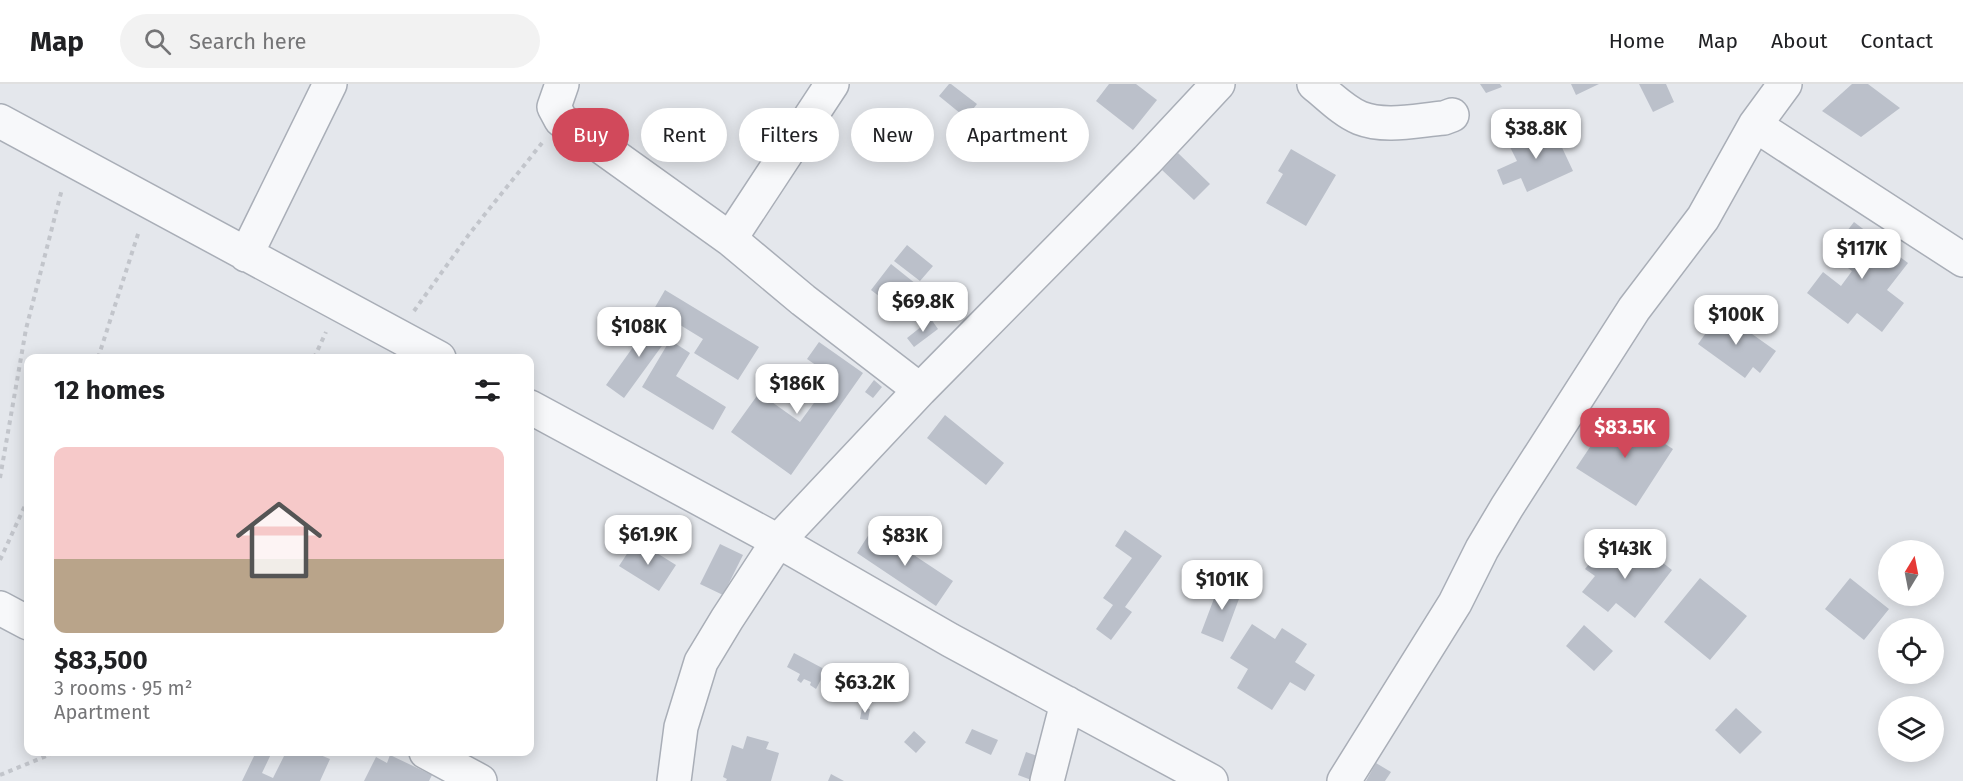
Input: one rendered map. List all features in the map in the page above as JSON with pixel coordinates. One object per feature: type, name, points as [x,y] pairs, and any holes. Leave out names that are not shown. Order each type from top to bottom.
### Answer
[{"type":"street","points":[[246,255],[330,84]]},
{"type":"street","points":[[554,108],[562,84]]},
{"type":"street","points":[[730,238],[832,84]]},
{"type":"street","points":[[674,781],[681,727],[701,662],[778,541],[920,390],[1147,160],[1218,84]]},
{"type":"street","points":[[1314,84],[1353,115],[1362,119],[1389,123],[1444,118],[1452,115]]},
{"type":"street","points":[[1344,781],[1455,603],[1506,507],[1635,309],[1703,218],[1755,125],[1785,84]]},
{"type":"street","points":[[0,121],[431,354]]},
{"type":"street","points":[[1755,125],[1963,260]]},
{"type":"street","points":[[624,162],[730,238],[803,300],[920,390]]},
{"type":"street","points":[[534,409],[778,541],[950,640],[1211,781]]},
{"type":"street","points":[[0,609],[24,620]]},
{"type":"street","points":[[1047,781],[1067,703]]},
{"type":"street","points":[[433,756],[480,781]]},
{"type":"path","points":[[395,336],[470,233],[552,131]]},
{"type":"path","points":[[0,478],[26,329],[69,159]]},
{"type":"path","points":[[99,354],[148,202]]},
{"type":"path","points":[[0,560],[24,508]]},
{"type":"path","points":[[0,775],[46,756]]},
{"type":"building","points":[[951,84],[977,104],[974,108],[954,108],[939,96]]},
{"type":"building","points":[[1109,84],[1136,84],[1157,100],[1133,130],[1096,101]]},
{"type":"building","points":[[1480,84],[1500,84],[1502,87],[1486,93]]},
{"type":"building","points":[[1571,84],[1599,84],[1576,95]]},
{"type":"building","points":[[1639,84],[1666,84],[1674,102],[1653,112]]},
{"type":"building","points":[[1852,84],[1868,84],[1900,108],[1861,137],[1822,111]]},
{"type":"building","points":[[1551,124],[1573,171],[1527,192],[1521,178],[1503,185],[1497,170],[1517,161],[1508,143]]},
{"type":"building","points":[[1291,149],[1336,175],[1306,226],[1266,203],[1283,174],[1278,171]]},
{"type":"building","points":[[1178,153],[1210,184],[1194,200],[1162,170]]},
{"type":"building","points":[[1854,222],[1908,263],[1887,290],[1904,303],[1882,332],[1857,313],[1848,324],[1807,293],[1823,272],[1841,286],[1852,271],[1829,254]]},
{"type":"building","points":[[907,245],[933,266],[920,281],[894,261]]},
{"type":"building","points":[[891,264],[921,288],[901,313],[871,290]]},
{"type":"building","points":[[665,290],[759,347],[738,380],[694,353],[703,339],[654,309]]},
{"type":"building","points":[[1721,312],[1776,351],[1760,373],[1753,367],[1745,378],[1698,344]]},
{"type":"building","points":[[653,319],[672,332],[624,398],[606,385]]},
{"type":"building","points":[[931,319],[938,329],[914,347],[907,338]]},
{"type":"building","points":[[670,340],[690,353],[676,376],[726,407],[713,430],[642,387]]},
{"type":"building","points":[[819,342],[863,373],[791,475],[731,432],[759,393],[800,422],[833,377],[807,359]]},
{"type":"building","points":[[874,380],[882,387],[873,398],[865,392]]},
{"type":"building","points":[[1614,411],[1673,449],[1636,506],[1576,468]]},
{"type":"building","points":[[945,415],[1004,463],[986,485],[927,438]]},
{"type":"building","points":[[873,528],[953,581],[936,606],[857,553]]},
{"type":"building","points":[[1125,530],[1162,556],[1125,607],[1132,612],[1111,640],[1096,629],[1113,605],[1103,598],[1132,558],[1115,546]]},
{"type":"building","points":[[636,540],[676,565],[659,591],[619,566]]},
{"type":"building","points":[[720,544],[743,555],[723,595],[700,584]]},
{"type":"building","points":[[1639,544],[1672,570],[1635,618],[1616,603],[1608,612],[1582,592],[1595,576],[1585,569],[1602,548],[1623,564]]},
{"type":"building","points":[[1700,578],[1747,616],[1710,660],[1664,622]]},
{"type":"building","points":[[1850,578],[1878,600],[1878,606],[1885,606],[1889,609],[1882,618],[1878,618],[1878,623],[1864,640],[1825,609]]},
{"type":"building","points":[[1221,580],[1243,588],[1223,642],[1201,633]]},
{"type":"building","points":[[1252,624],[1275,639],[1282,628],[1307,644],[1295,662],[1315,675],[1305,691],[1290,682],[1272,710],[1237,688],[1248,669],[1230,658]]},
{"type":"building","points":[[1584,625],[1613,651],[1594,671],[1566,646]]},
{"type":"building","points":[[794,653],[826,670],[816,689],[810,685],[811,682],[804,679],[801,683],[797,680],[800,674],[787,667]]},
{"type":"building","points":[[862,708],[870,709],[868,720],[860,719]]},
{"type":"building","points":[[1736,708],[1762,732],[1740,754],[1715,730]]},
{"type":"building","points":[[972,729],[998,740],[991,755],[965,743]]},
{"type":"building","points":[[914,731],[926,742],[916,753],[904,742]]},
{"type":"building","points":[[747,736],[769,742],[766,749],[779,753],[771,781],[726,781],[727,779],[723,777],[732,745],[743,749]]},
{"type":"building","points":[[1026,752],[1043,758],[1034,781],[1018,775]]},
{"type":"building","points":[[254,756],[270,756],[262,773],[273,778],[284,756],[323,756],[330,759],[320,781],[242,781]]},
{"type":"building","points":[[390,756],[392,756],[432,775],[429,781],[364,781],[376,757],[387,763]]},
{"type":"building","points":[[1376,763],[1391,772],[1385,781],[1366,781]]},
{"type":"building","points":[[831,774],[844,781],[828,781]]}]
